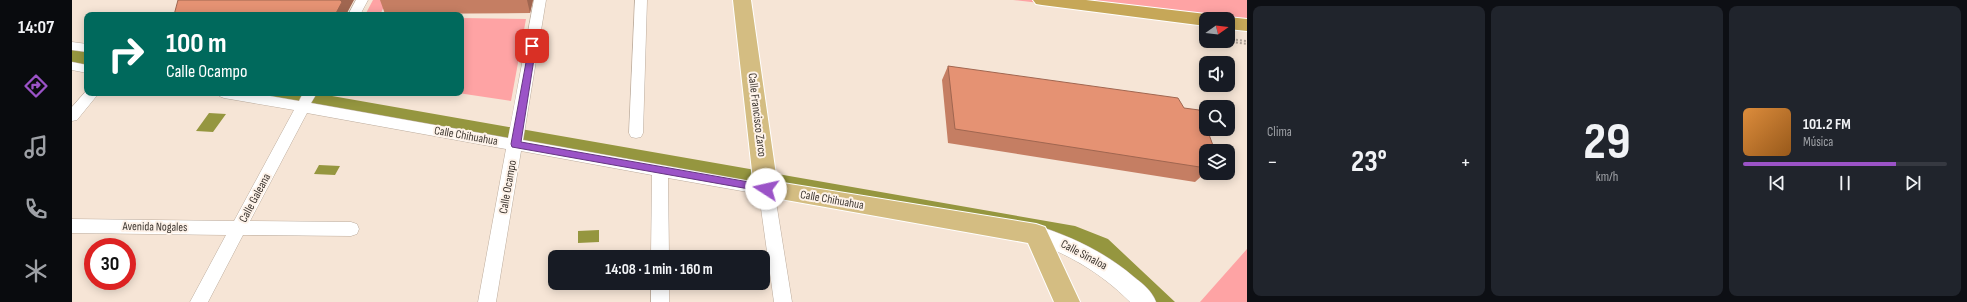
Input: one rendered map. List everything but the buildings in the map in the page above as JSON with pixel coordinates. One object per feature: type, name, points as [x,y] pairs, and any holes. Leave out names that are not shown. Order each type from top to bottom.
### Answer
[{"type":"highway","points":[[1042,0],[1199,19]]},
{"type":"highway","points":[[1235,24],[1247,25]]},
{"type":"main road","name":"Calle Francisco Zarco","points":[[742,0],[764,177]]},
{"type":"main road","name":"Calle Chihuahua","points":[[764,177],[1036,234]]},
{"type":"main road","points":[[1036,234],[1068,302]]},
{"type":"street","points":[[356,12],[362,0]]},
{"type":"street","name":"Calle Ocampo","points":[[487,302],[540,0]]},
{"type":"street","points":[[636,133],[641,0]]},
{"type":"street","points":[[72,46],[84,48]]},
{"type":"street","points":[[72,66],[84,68]]},
{"type":"street","points":[[72,116],[89,96]]},
{"type":"street","name":"Calle Chihuahua","points":[[259,96],[306,100],[517,135],[660,170],[764,177]]},
{"type":"street","name":"Calle Galeana","points":[[199,302],[306,100]]},
{"type":"street","points":[[660,170],[660,250]]},
{"type":"street","name":"Calle Francisco Zarco","points":[[764,177],[782,302]]},
{"type":"street","name":"Avenida Nogales","points":[[72,226],[351,229]]},
{"type":"street","name":"Calle Sinaloa","points":[[1036,234],[1067,244],[1097,260],[1115,273],[1145,302]]},
{"type":"street","points":[[660,290],[660,302]]},
{"type":"path","points":[[1235,40],[1247,43]]},
{"type":"path","points":[[1235,42],[1247,43]]},
{"type":"shaded area","points":[[373,0],[387,0],[381,12],[367,12]]},
{"type":"shaded area","points":[[1013,0],[1247,0],[1247,26],[1235,22],[1235,12],[1199,12],[1199,21]]},
{"type":"shaded area","points":[[464,18],[526,19],[511,101],[464,94]]},
{"type":"shaded area","points":[[72,49],[84,51],[84,64],[72,62]]},
{"type":"shaded area","points":[[266,96],[332,96],[1075,226],[1108,239],[1175,302],[1150,302],[1091,251],[784,188]]},
{"type":"shaded area","points":[[209,113],[226,114],[213,132],[196,131]]},
{"type":"shaded area","points":[[319,165],[340,166],[335,175],[314,174]]},
{"type":"shaded area","points":[[599,230],[599,242],[578,243],[578,231]]},
{"type":"shaded area","points":[[1247,249],[1247,302],[1200,302]]},
{"type":"route","points":[[532,46],[516,144],[766,189]]}]
